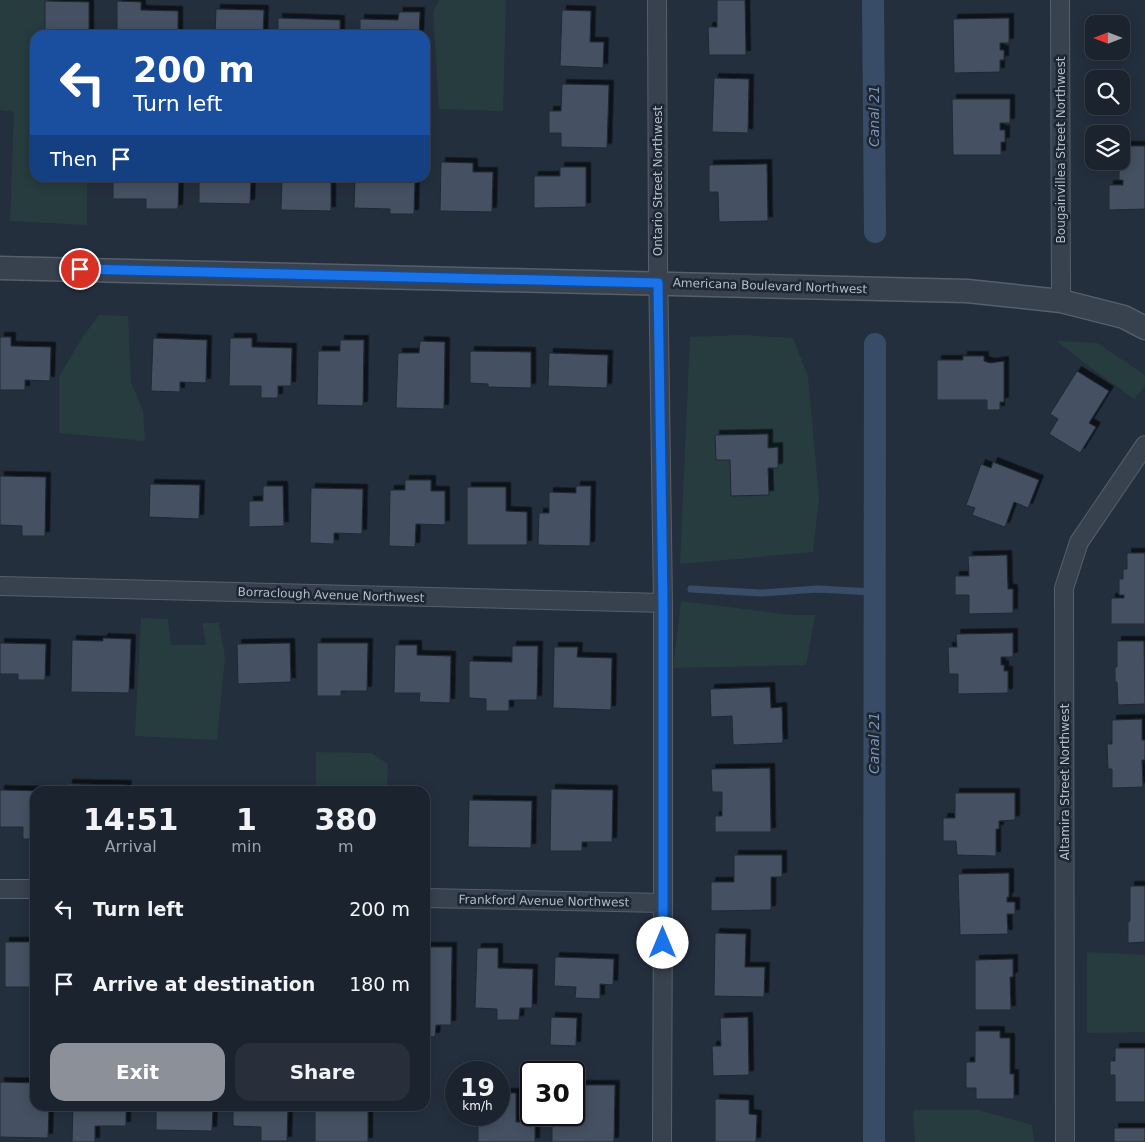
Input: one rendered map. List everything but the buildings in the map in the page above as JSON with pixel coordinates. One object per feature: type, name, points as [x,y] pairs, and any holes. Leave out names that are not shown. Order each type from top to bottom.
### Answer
[{"type":"street","name":"Ontario Street Northwest","points":[[657,0],[658,283],[663,603],[662,1142]]},
{"type":"street","name":"Bougainvillea Street Northwest","points":[[1060,0],[1061,301]]},
{"type":"street","name":"Americana Boulevard Northwest","points":[[0,268],[967,291],[1061,301],[1124,317],[1145,328]]},
{"type":"street","name":"Altamira Street Northwest","points":[[1065,1142],[1064,588],[1079,542],[1145,445]]},
{"type":"street","name":"Borraclough Avenue Northwest","points":[[0,586],[663,603]]},
{"type":"street","points":[[0,889],[30,889]]},
{"type":"street","name":"Frankford Avenue Northwest","points":[[430,898],[663,903]]},
{"type":"green space","points":[[0,0],[85,0],[88,30],[30,30],[30,182],[87,182],[87,225],[10,221],[14,112],[0,110]]},
{"type":"green space","points":[[439,0],[506,0],[503,111],[439,109],[433,12]]},
{"type":"green space","points":[[99,315],[128,316],[131,382],[143,411],[145,441],[59,433],[59,377],[82,338]]},
{"type":"green space","points":[[743,335],[793,338],[808,376],[819,498],[813,552],[680,564],[690,337]]},
{"type":"green space","points":[[1057,341],[1097,343],[1145,375],[1145,386],[1134,399]]},
{"type":"green space","points":[[681,601],[791,615],[815,615],[806,665],[673,668]]},
{"type":"green space","points":[[141,618],[168,619],[171,645],[206,645],[202,623],[219,623],[225,657],[217,740],[135,736]]},
{"type":"green space","points":[[316,752],[371,753],[388,764],[387,786],[316,786]]},
{"type":"green space","points":[[1087,952],[1145,955],[1145,1032],[1087,1033]]},
{"type":"green space","points":[[913,1110],[978,1110],[1032,1125],[1034,1142],[915,1142]]},
{"type":"waterway","name":"Canal 21","points":[[873,0],[875,232]]},
{"type":"waterway","name":"Canal 21","points":[[874,1142],[875,344]]},
{"type":"waterway","points":[[691,589],[761,593],[817,589],[874,592]]},
{"type":"route","points":[[80,269],[658,283],[663,603],[663,943]]}]
